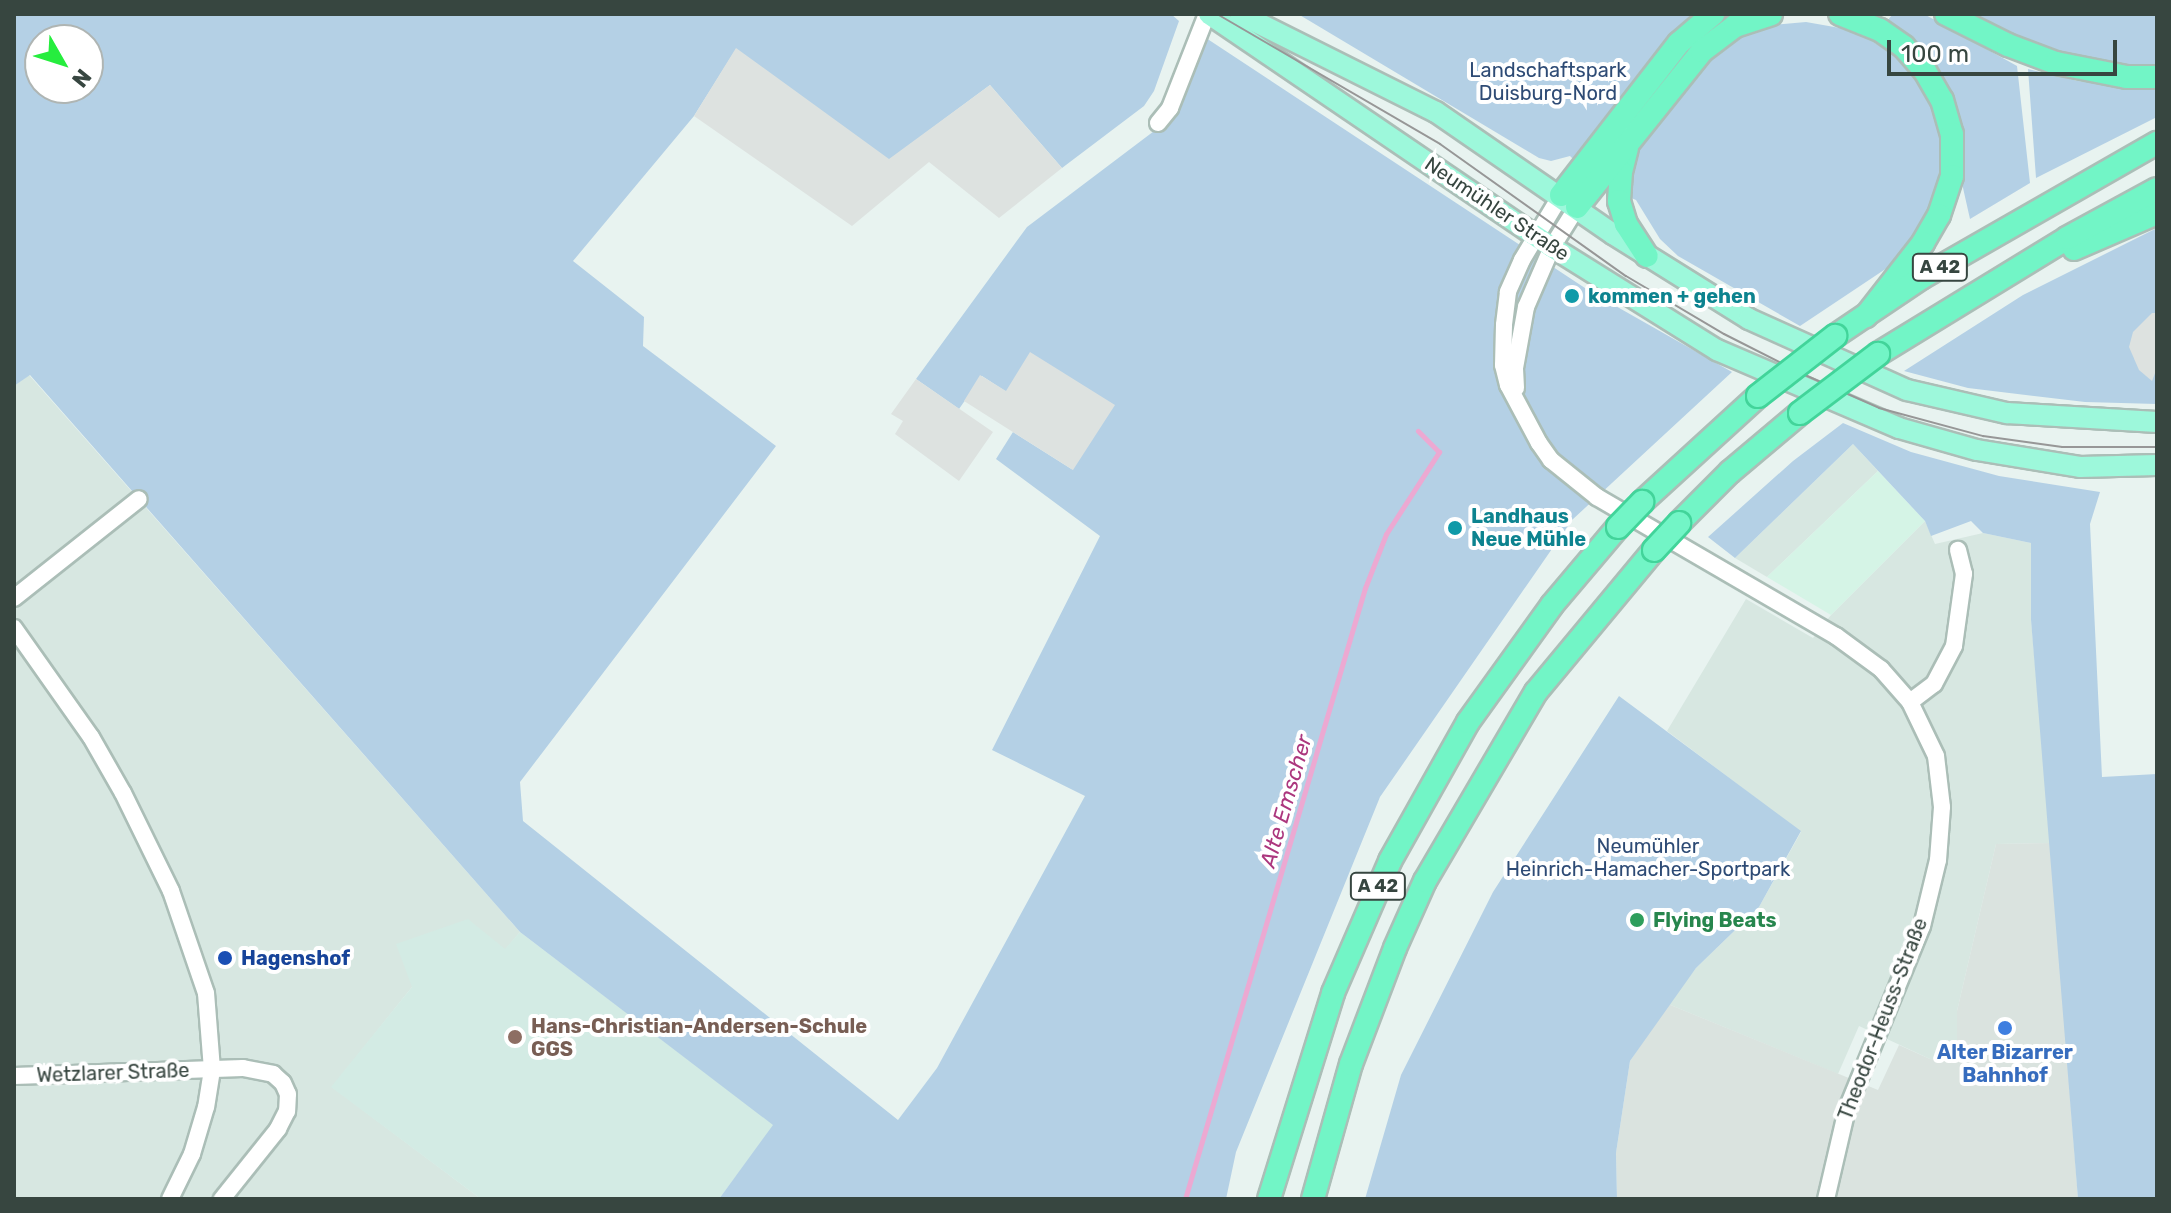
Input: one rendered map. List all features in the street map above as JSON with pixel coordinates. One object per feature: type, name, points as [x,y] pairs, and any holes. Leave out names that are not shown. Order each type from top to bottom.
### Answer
[{"type":"highway","points":[[1569,201],[1679,43],[1713,14]]},
{"type":"highway","points":[[1569,201],[1629,139],[1702,51],[1735,26],[1771,14]]},
{"type":"highway","points":[[1840,14],[1880,30],[1904,47],[1925,71],[1942,100],[1952,134],[1952,176],[1939,215],[1923,243],[1866,316]]},
{"type":"highway","points":[[1946,14],[2008,45],[2056,63],[2127,77],[2157,77]]},
{"type":"highway","points":[[1629,139],[1621,172],[1619,201],[1626,224],[1647,256]]},
{"type":"highway","name":"A 42","points":[[1269,1199],[1333,993],[1390,861],[1446,758],[1509,662],[1618,527],[1758,396],[1835,336],[2016,222],[2157,143]]},
{"type":"highway","name":"A 42","points":[[1313,1199],[1351,1064],[1395,948],[1425,881],[1536,692],[1654,550],[1730,472],[1800,413],[1878,354],[1978,291],[2068,245],[2157,189]]},
{"type":"highway","points":[[2068,245],[2157,213]]},
{"type":"main road","name":"Neumühler Straße","points":[[1208,14],[1544,241],[1717,350],[1899,428],[1977,450],[2080,467],[2157,465]]},
{"type":"main road","points":[[1240,14],[1302,42],[1436,112],[1647,256],[1749,319],[1907,390],[1974,409],[2040,417],[2157,422]]},
{"type":"street","points":[[1158,123],[1170,108],[1208,14]]},
{"type":"street","name":"Theodor-Heuss-Straße","points":[[1569,201],[1544,241],[1517,270],[1507,303],[1503,365],[1508,385],[1539,443],[1569,477],[1597,497],[1836,636],[1881,669],[1910,702],[1936,756],[1942,807],[1938,860],[1922,926],[1847,1109],[1826,1199]]},
{"type":"street","points":[[14,598],[139,499]]},
{"type":"street","points":[[1910,702],[1934,684],[1954,646],[1964,574],[1958,550]]},
{"type":"street","points":[[14,628],[91,737],[171,891],[206,993],[212,1070],[192,1154],[170,1199]]},
{"type":"street","name":"Wetzlarer Straße","points":[[14,1076],[264,1070],[283,1083],[288,1094],[287,1111],[278,1129],[222,1199]]},
{"type":"shaded area","points":[[736,48],[889,159],[990,85],[1062,168],[999,218],[929,162],[852,226],[694,116]]},
{"type":"shaded area","points":[[2152,313],[2157,313],[2157,368],[2152,381],[2139,370],[2129,347],[2133,332]]},
{"type":"shaded area","points":[[1030,352],[1115,405],[1073,470],[964,401],[980,375],[1006,391]]},
{"type":"shaded area","name":"Hagenshof","points":[[29,375],[520,932],[506,949],[412,987],[332,1087],[481,1199],[14,1199],[14,386]]},
{"type":"shaded area","points":[[916,379],[993,432],[959,481],[895,434],[903,421],[891,414]]},
{"type":"shaded area","points":[[1853,444],[1878,471],[1767,577],[1735,558]]},
{"type":"shaded area","points":[[1878,471],[1925,521],[1831,615],[1767,577]]},
{"type":"shaded area","points":[[1925,521],[1935,544],[1983,533],[2031,543],[2031,620],[2051,843],[1996,844],[1957,1011],[1957,1061],[1930,1059],[1859,1026],[1838,1074],[1668,1004],[1696,968],[1759,907],[1801,832],[1667,731],[1746,599],[1813,638],[1831,615]]},
{"type":"shaded area","points":[[2051,843],[2078,1199],[1617,1199],[1616,1153],[1630,1061],[1668,1004],[1878,1090],[1899,1045],[1930,1059],[1957,1061],[1957,1011],[1996,844]]},
{"type":"shaded area","name":"Hans-Christian-Andersen-Schule GGS","points":[[468,919],[505,949],[520,932],[774,1125],[719,1199],[481,1199],[331,1087],[412,987],[396,944]]},
{"type":"green space","points":[[14,14],[1171,14],[1179,21],[1154,91],[1144,106],[1062,168],[990,85],[889,160],[736,49],[694,116],[573,261],[644,317],[643,346],[776,446],[520,782],[523,821],[898,1120],[937,1068],[1085,796],[992,750],[1100,536],[996,459],[1013,432],[1073,470],[1005,391],[982,376],[959,409],[916,379],[1027,227],[1170,119],[1206,38],[1591,292],[1732,372],[1572,520],[1380,797],[1236,1152],[1226,1199],[719,1199],[773,1125],[520,932],[30,375],[14,386]]},
{"type":"green space","name":"Landschaftspark Duisburg-Nord","points":[[1298,14],[1697,14],[1670,36],[1574,160],[1570,156],[1551,161],[1539,158]]},
{"type":"green space","points":[[1893,14],[1924,14],[2017,66],[2030,183],[1970,219],[1961,179],[1955,106],[1947,83],[1913,41],[1886,22]]},
{"type":"green space","points":[[1970,14],[2157,14],[2157,67],[2130,67],[2056,51],[2007,33]]},
{"type":"green space","points":[[1806,22],[1857,31],[1896,57],[1914,75],[1927,96],[1939,133],[1940,163],[1937,190],[1926,219],[1905,250],[1887,268],[1800,326],[1678,256],[1660,239],[1636,200],[1624,195],[1638,149],[1658,118],[1709,59],[1742,35],[1772,25]]},
{"type":"green space","points":[[2028,69],[2078,81],[2157,88],[2157,117],[2036,178]]},
{"type":"green space","points":[[2157,228],[2157,313],[2152,313],[2157,404],[2085,402],[1968,388],[1904,371],[2023,295]]},
{"type":"green space","points":[[1843,423],[1911,452],[1999,476],[2100,492],[2090,524],[2102,777],[2157,774],[2157,1199],[2078,1199],[2031,620],[2031,543],[1983,533],[1971,521],[1931,536],[1925,521],[1853,444],[1735,558],[1708,537],[1793,461]]},
{"type":"green space","name":"Neumühler Heinrich-Hamacher-Sportpark","points":[[1619,696],[1801,831],[1759,907],[1696,968],[1630,1061],[1616,1153],[1617,1199],[1365,1199],[1401,1075],[1493,892]]},
{"type":"waterway","name":"Alte Emscher","points":[[1185,1199],[1365,588],[1386,534],[1439,452],[1418,431]]},
{"type":"tram line","points":[[1217,14],[1440,144],[1626,276],[1724,334],[1805,375],[1879,408],[1983,436],[2062,447],[2157,447]]},
{"type":"place","name":"kommen + gehen","points":[[1572,296]]},
{"type":"place","name":"Landhaus Neue Mühle","points":[[1455,528]]},
{"type":"place","name":"Flying Beats","points":[[1637,920]]},
{"type":"place","name":"Hagenshof","points":[[225,958]]},
{"type":"place","name":"Alter Bizarrer Bahnhof","points":[[2005,1028]]},
{"type":"place","name":"Hans-Christian-Andersen-Schule GGS","points":[[515,1037]]}]
